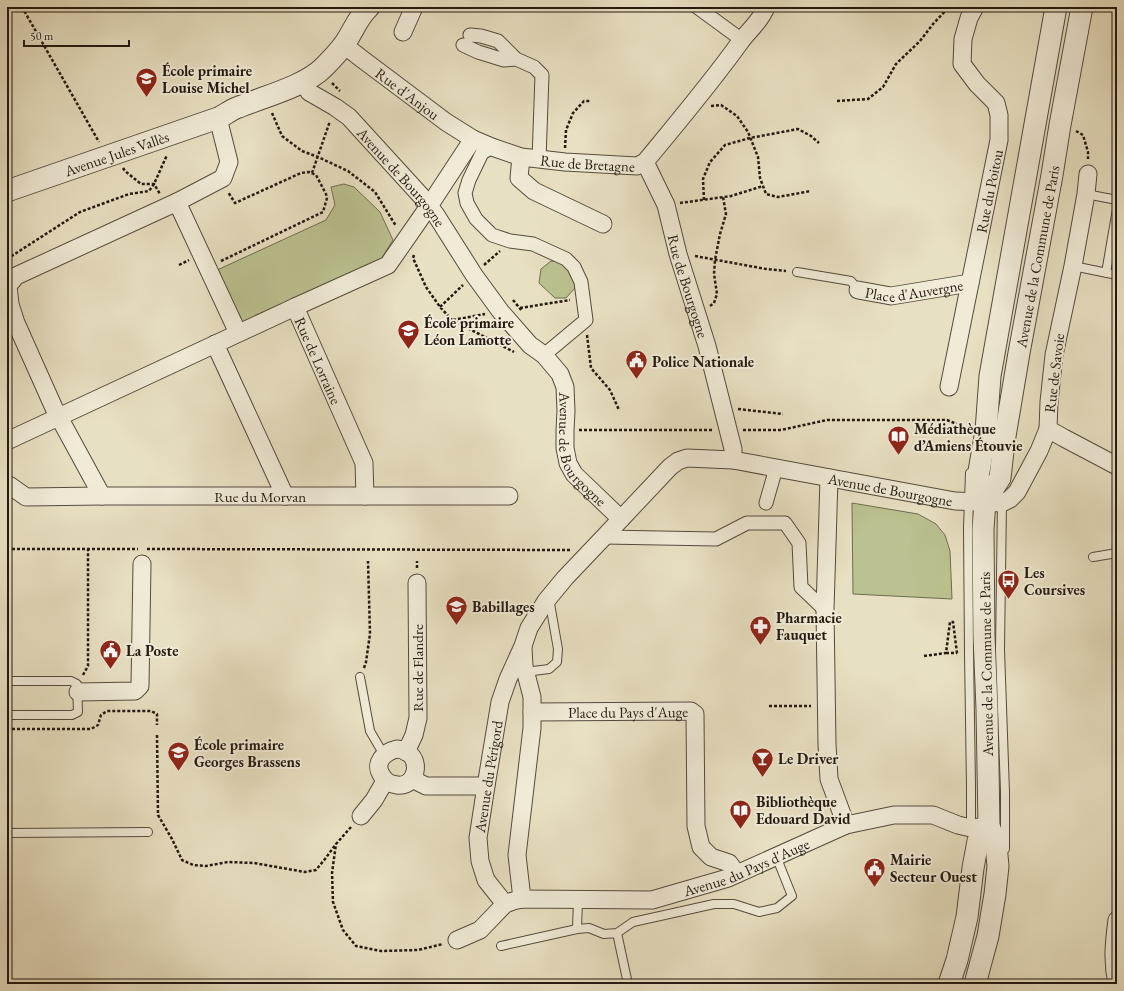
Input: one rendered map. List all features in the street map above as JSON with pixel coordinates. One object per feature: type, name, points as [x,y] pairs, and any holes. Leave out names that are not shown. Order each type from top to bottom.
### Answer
[{"type":"street","points":[[348,48],[363,12],[369,7]]},
{"type":"street","points":[[325,74],[348,48],[361,39],[372,16],[373,7]]},
{"type":"street","points":[[403,32],[414,7]]},
{"type":"street","points":[[697,7],[742,40]]},
{"type":"street","name":"Rue de Bretagne","points":[[473,139],[521,157],[539,160],[637,166],[645,162],[707,87],[742,40],[763,15],[766,7]]},
{"type":"street","name":"Rue du Poitou","points":[[949,387],[998,140],[999,128],[999,115],[996,103],[977,84],[962,64],[963,38],[969,18],[975,7]]},
{"type":"street","name":"Avenue de la Commune de Paris","points":[[976,984],[988,936],[998,866],[996,845],[980,827],[988,709],[984,636],[985,502],[978,477],[983,423],[990,376],[1056,7]]},
{"type":"street","name":"Avenue de la Commune de Paris","points":[[985,502],[1000,478],[1004,442],[1019,354],[1082,7]]},
{"type":"street","points":[[467,40],[481,36],[498,41],[516,59],[534,67],[542,75],[539,160]]},
{"type":"street","name":"Rue d'Anjou","points":[[348,48],[446,122],[473,139]]},
{"type":"street","name":"Avenue Jules Vallès","points":[[7,191],[222,117],[244,114],[290,100],[315,89],[325,74]]},
{"type":"street","name":"Avenue Jules Vallès","points":[[222,117],[237,107],[310,78],[325,74]]},
{"type":"street","name":"Avenue de Bourgogne","points":[[309,92],[349,117],[423,198],[436,215],[474,275],[501,312],[530,345],[544,355],[560,374],[565,387],[565,448],[568,463],[574,474],[621,519],[678,460],[693,458],[733,460],[948,500],[985,502]]},
{"type":"street","points":[[102,496],[54,408],[12,325],[8,286],[16,276],[177,202],[223,178],[229,162],[222,117]]},
{"type":"street","points":[[295,307],[388,265],[410,246],[429,206],[473,139]]},
{"type":"street","points":[[492,147],[482,153],[469,180],[466,193],[467,203],[476,219],[492,234],[510,241],[532,244],[566,259],[574,267],[581,282],[586,320],[544,355]]},
{"type":"street","points":[[521,157],[519,178],[534,191],[603,224]]},
{"type":"street","name":"Rue de Bourgogne","points":[[645,162],[666,205],[678,254],[707,346],[733,449],[733,460]]},
{"type":"street","name":"Rue de Savoie","points":[[1088,174],[1086,194],[1073,266],[1054,355],[1048,429],[1117,466]]},
{"type":"street","points":[[177,202],[238,334]]},
{"type":"street","name":"Place d'Auvergne","points":[[858,290],[891,296],[970,282]]},
{"type":"street","name":"Rue de Lorraine","points":[[7,441],[295,307],[364,463],[365,496]]},
{"type":"street","points":[[215,344],[285,496]]},
{"type":"street","points":[[985,502],[1010,499],[1017,492],[1039,451],[1048,429]]},
{"type":"street","points":[[766,503],[776,468]]},
{"type":"street","points":[[829,478],[825,610],[826,744],[829,779],[846,825]]},
{"type":"street","name":"Rue du Morvan","points":[[7,485],[26,497],[509,496]]},
{"type":"street","name":"Avenue du Périgord","points":[[505,904],[486,880],[480,861],[478,838],[500,702],[528,628],[549,597],[565,578],[621,519]]},
{"type":"street","points":[[604,537],[716,539],[747,523],[785,523],[799,543],[800,587],[825,610]]},
{"type":"street","points":[[78,688],[135,691],[140,686],[142,564]]},
{"type":"street","name":"Rue de Flandre","points":[[406,752],[414,735],[418,718],[417,583]]},
{"type":"street","name":"Avenue du Périgord","points":[[522,646],[525,672],[532,697],[532,728],[517,855],[522,899]]},
{"type":"street","name":"Place du Pays d'Auge","points":[[532,712],[691,711],[695,714],[696,826],[701,847],[711,857],[716,881]]},
{"type":"street","points":[[397,749],[403,749],[406,752],[412,755],[415,761],[415,771],[412,779],[406,784],[400,785],[391,784],[385,781],[379,772],[379,763],[384,755],[389,751],[397,749]]},
{"type":"street","points":[[412,779],[426,786],[486,786]]},
{"type":"street","points":[[361,816],[374,800],[385,781]]},
{"type":"street","name":"Avenue du Pays d'Auge","points":[[505,904],[512,900],[522,899],[652,900],[728,878],[846,825],[894,815],[933,815],[958,825],[980,827]]},
{"type":"street","points":[[949,984],[957,960],[967,917],[980,827]]},
{"type":"street","points":[[711,857],[729,864],[737,874]]},
{"type":"street","points":[[457,940],[480,930],[505,904]]},
{"type":"street","points":[[1117,920],[1114,943],[1114,968],[1117,984]]},
{"type":"lane","points":[[1086,194],[1117,200]]},
{"type":"lane","points":[[1106,273],[1117,209]]},
{"type":"lane","points":[[1073,266],[1117,275]]},
{"type":"lane","points":[[797,272],[851,281],[858,290]]},
{"type":"lane","points":[[971,464],[985,502],[1000,650],[1005,854],[998,866]]},
{"type":"lane","points":[[980,827],[971,787],[968,652],[985,502]]},
{"type":"lane","points":[[1093,557],[1117,553]]},
{"type":"lane","points":[[525,672],[549,669],[557,662],[558,649],[549,597]]},
{"type":"lane","points":[[360,678],[370,731],[384,755]]},
{"type":"lane","points":[[7,681],[71,681],[78,688],[78,712],[72,715],[7,715]]},
{"type":"lane","points":[[7,833],[148,832]]},
{"type":"lane","points":[[501,946],[577,929],[589,928],[604,934],[617,933],[632,922],[714,904],[734,904],[759,912],[777,908],[792,896],[776,856]]},
{"type":"lane","points":[[577,929],[578,900]]},
{"type":"lane","points":[[617,933],[628,984]]},
{"type":"path","points":[[22,7],[107,156]]},
{"type":"path","points":[[837,101],[868,99],[883,87],[896,64],[920,42],[933,24],[949,7]]},
{"type":"path","points":[[565,162],[566,130],[573,113],[584,101],[591,101]]},
{"type":"path","points":[[688,110],[721,105],[737,116],[748,132],[758,157],[760,178],[766,194],[778,197],[811,191]]},
{"type":"path","points":[[269,107],[282,136],[302,151],[348,171],[375,192],[410,246],[413,258],[426,287],[440,307],[452,320],[515,352]]},
{"type":"path","points":[[312,173],[335,107]]},
{"type":"path","points":[[704,200],[703,179],[710,162],[725,145],[750,138],[798,129],[811,136],[819,143]]},
{"type":"path","points":[[7,259],[80,212],[129,194],[149,191],[154,184],[168,152],[172,134]]},
{"type":"path","points":[[207,269],[232,255],[323,212],[327,198],[316,175],[309,172],[301,173],[235,203],[227,191],[216,182]]},
{"type":"path","points":[[666,205],[723,197],[763,186]]},
{"type":"path","points":[[697,314],[714,303],[717,294],[714,274],[720,234],[726,214],[723,197]]},
{"type":"path","points":[[410,246],[413,258]]},
{"type":"path","points":[[678,254],[766,269],[797,272]]},
{"type":"path","points":[[179,265],[193,258]]},
{"type":"path","points":[[586,320],[591,368],[610,390],[619,410]]},
{"type":"path","points":[[723,408],[783,414]]},
{"type":"path","points":[[565,430],[782,430],[827,420],[948,420],[975,431],[983,423]]},
{"type":"path","points":[[7,549],[577,550],[587,555]]},
{"type":"path","points":[[78,688],[88,666],[88,549]]},
{"type":"path","points":[[360,678],[366,662],[370,634],[368,562]]},
{"type":"path","points":[[946,654],[950,622],[953,622],[957,653]]},
{"type":"path","points":[[924,656],[968,652]]},
{"type":"path","points":[[769,706],[826,706]]},
{"type":"path","points":[[7,729],[91,729],[98,724],[101,715],[107,710],[151,711],[157,714],[157,725]]},
{"type":"path","points":[[157,735],[158,816],[172,839],[182,860],[193,866],[206,866],[228,862],[254,863],[305,872],[316,870],[336,844],[361,816]]},
{"type":"path","points":[[336,844],[332,873],[333,902],[343,930],[356,946],[381,951],[418,950],[457,940]]},
{"type":"green space","points":[[344,184],[354,187],[380,212],[393,240],[381,259],[242,322],[215,271],[326,220],[335,205],[331,187]]},
{"type":"green space","points":[[551,261],[562,262],[576,277],[576,287],[566,298],[555,298],[539,283],[541,269]]},
{"type":"green space","points":[[852,503],[918,514],[936,524],[945,535],[950,551],[952,599],[853,594]]},
{"type":"place","name":"École primaire Louise Michel","points":[[147,98]]},
{"type":"place","name":"École primaire Léon Lamotte","points":[[408,350]]},
{"type":"place","name":"Police Nationale","points":[[637,380]]},
{"type":"place","name":"Médiathèque d’Amiens Étouvie","points":[[899,456]]},
{"type":"place","name":"Les Coursives","points":[[1009,600]]},
{"type":"place","name":"Babillages","points":[[456,626]]},
{"type":"place","name":"Pharmacie Fauquet","points":[[761,646]]},
{"type":"place","name":"La Poste","points":[[111,670]]},
{"type":"place","name":"École primaire Georges Brassens","points":[[179,772]]},
{"type":"place","name":"Le Driver","points":[[763,778]]},
{"type":"place","name":"Bibliothèque Edouard David","points":[[740,830]]},
{"type":"place","name":"Mairie Secteur Ouest","points":[[875,888]]}]
